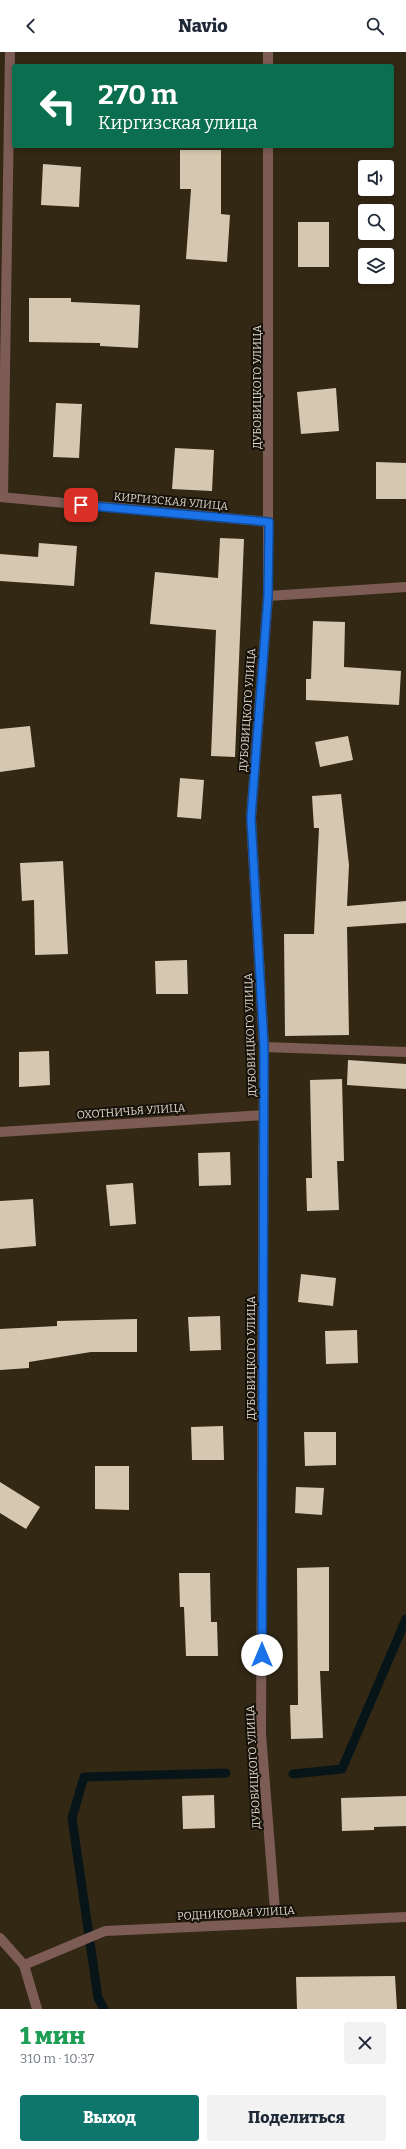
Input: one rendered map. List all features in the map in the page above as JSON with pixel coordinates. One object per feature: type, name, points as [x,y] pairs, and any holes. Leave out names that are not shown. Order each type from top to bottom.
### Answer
[{"type":"street","points":[[2,497],[10,52]]},
{"type":"street","points":[[268,52],[268,64]]},
{"type":"street","name":"ДУБОВИЦКОГО УЛИЦА","points":[[268,148],[268,596],[251,818],[264,1047],[261,1734],[276,1923]]},
{"type":"street","name":"КИРГИЗСКАЯ УЛИЦА","points":[[2,497],[269,522]]},
{"type":"street","points":[[268,596],[406,586]]},
{"type":"street","points":[[264,1047],[406,1052]]},
{"type":"street","name":"ОХОТНИЧЬЯ УЛИЦА","points":[[0,1132],[264,1115]]},
{"type":"street","name":"РОДНИКОВАЯ УЛИЦА","points":[[24,1965],[70,1947],[105,1931],[406,1917]]},
{"type":"street","points":[[0,1938],[24,1965],[37,2009]]},
{"type":"building","points":[[180,150],[221,150],[221,214],[230,215],[227,262],[186,259],[191,189],[180,189]]},
{"type":"building","points":[[43,164],[81,167],[79,207],[41,205]]},
{"type":"building","points":[[298,222],[329,222],[329,267],[298,267]]},
{"type":"building","points":[[29,298],[71,298],[71,302],[140,305],[138,348],[100,346],[100,343],[29,342]]},
{"type":"building","points":[[336,388],[339,431],[301,434],[297,392]]},
{"type":"building","points":[[56,403],[82,404],[79,458],[53,457]]},
{"type":"building","points":[[175,448],[214,450],[212,491],[172,489]]},
{"type":"building","points":[[376,462],[406,463],[406,499],[376,499]]},
{"type":"building","points":[[220,538],[244,539],[235,757],[211,756],[216,630],[150,624],[155,572],[218,578]]},
{"type":"building","points":[[39,543],[77,546],[74,586],[0,581],[0,554],[38,557]]},
{"type":"building","points":[[313,621],[345,622],[344,667],[401,671],[399,705],[306,700],[306,679],[311,679]]},
{"type":"building","points":[[30,726],[35,767],[0,772],[0,729]]},
{"type":"building","points":[[348,736],[353,760],[320,767],[315,742]]},
{"type":"building","points":[[180,778],[204,780],[201,819],[177,817]]},
{"type":"building","points":[[341,794],[349,865],[347,906],[406,901],[406,923],[347,927],[349,1035],[285,1036],[284,934],[314,934],[319,828],[314,828],[312,796]]},
{"type":"building","points":[[63,861],[68,954],[35,955],[34,900],[22,901],[20,863]]},
{"type":"building","points":[[187,960],[188,994],[156,994],[155,961]]},
{"type":"building","points":[[49,1051],[50,1085],[19,1087],[19,1052]]},
{"type":"building","points":[[348,1060],[406,1064],[406,1089],[347,1085]]},
{"type":"building","points":[[342,1079],[344,1161],[337,1161],[339,1210],[307,1211],[306,1178],[312,1178],[310,1080]]},
{"type":"building","points":[[230,1152],[231,1185],[199,1186],[198,1153]]},
{"type":"building","points":[[133,1183],[136,1224],[110,1226],[106,1185]]},
{"type":"building","points":[[33,1199],[36,1246],[0,1249],[0,1201]]},
{"type":"building","points":[[301,1274],[336,1278],[333,1306],[298,1302]]},
{"type":"building","points":[[220,1316],[221,1350],[190,1351],[188,1317]]},
{"type":"building","points":[[137,1319],[137,1352],[91,1352],[29,1362],[29,1368],[0,1370],[0,1329],[57,1326],[57,1321]]},
{"type":"building","points":[[357,1330],[358,1363],[326,1364],[325,1331]]},
{"type":"building","points":[[223,1426],[224,1460],[192,1460],[191,1427]]},
{"type":"building","points":[[304,1432],[336,1432],[336,1465],[305,1466]]},
{"type":"building","points":[[95,1466],[129,1466],[129,1510],[95,1509]]},
{"type":"building","points":[[0,1482],[40,1507],[26,1529],[0,1513]]},
{"type":"building","points":[[296,1487],[324,1488],[322,1515],[295,1513]]},
{"type":"building","points":[[329,1567],[329,1671],[320,1671],[323,1738],[291,1739],[290,1705],[298,1705],[297,1568]]},
{"type":"building","points":[[179,1573],[210,1573],[211,1622],[217,1622],[218,1656],[186,1656],[184,1607],[180,1607]]},
{"type":"building","points":[[214,1795],[215,1828],[183,1829],[182,1796]]},
{"type":"building","points":[[406,1796],[406,1826],[374,1827],[374,1830],[342,1831],[341,1798]]},
{"type":"building","points":[[395,1976],[397,2009],[297,2009],[296,1977]]},
{"type":"waterway","points":[[293,1774],[342,1769],[406,1619]]},
{"type":"waterway","points":[[104,2009],[98,1998],[72,1818],[84,1777],[226,1773]]},
{"type":"route","points":[[81,505],[269,522],[268,596],[251,818],[264,1047],[262,1655]]}]
